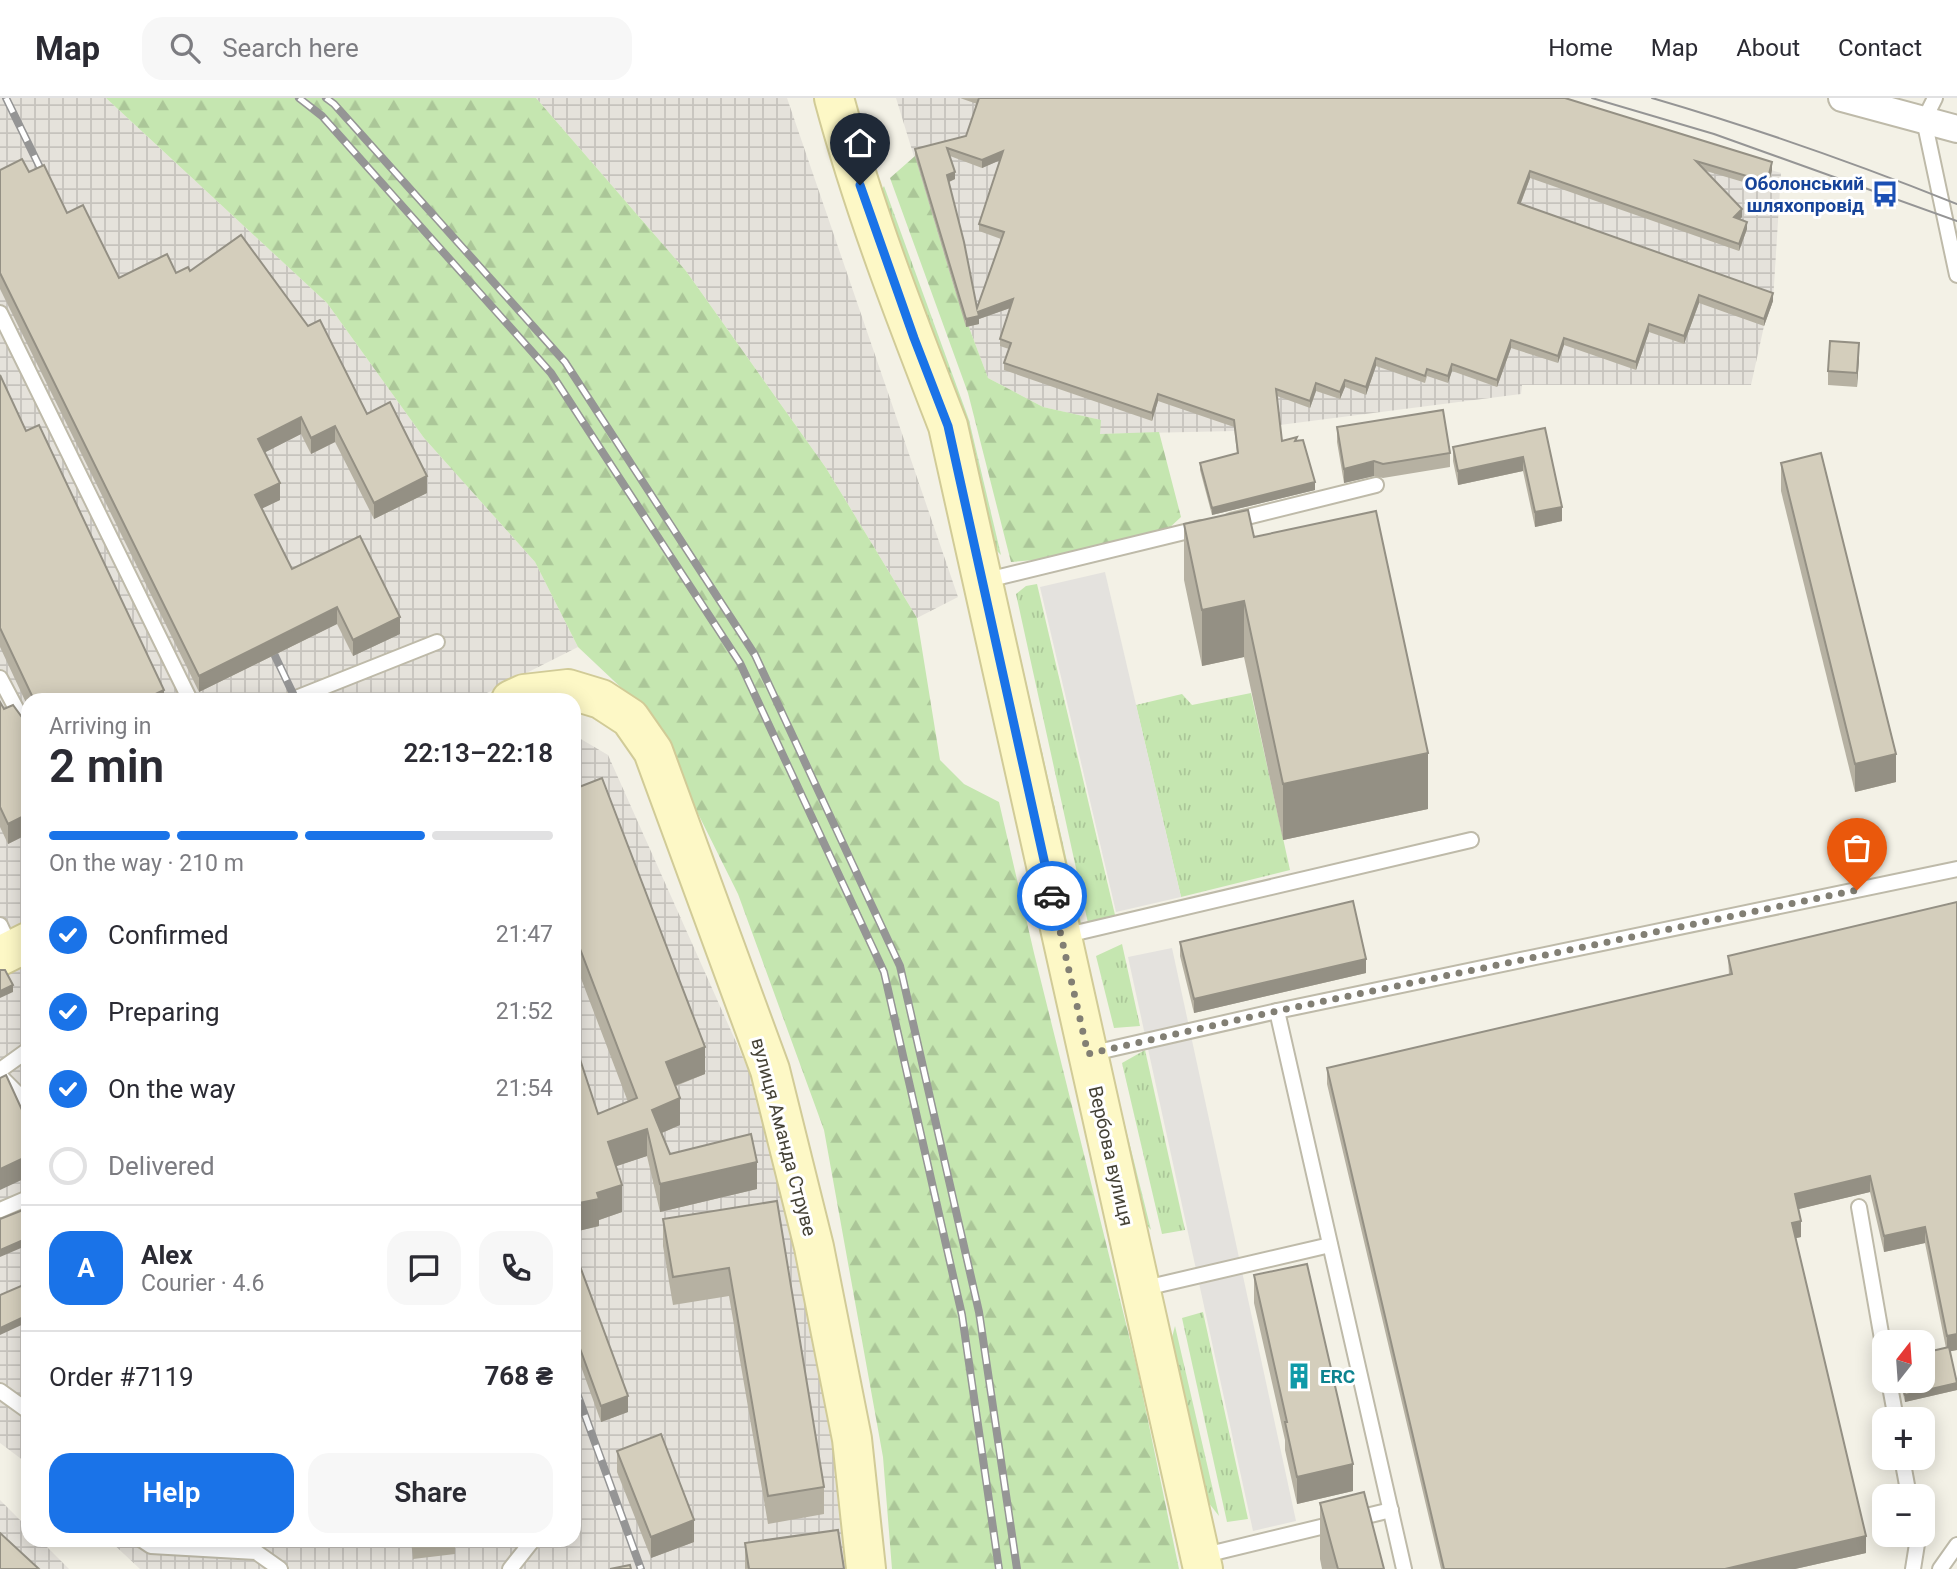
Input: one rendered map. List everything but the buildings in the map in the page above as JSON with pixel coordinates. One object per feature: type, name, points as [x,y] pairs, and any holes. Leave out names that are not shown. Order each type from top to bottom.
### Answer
[{"type":"main road","name":"Вербова вулиця","points":[[834,98],[855,173],[948,426],[1201,1563]]},
{"type":"main road","name":"вулиця Аманда Струве","points":[[531,693],[568,688],[601,699],[630,718],[653,751],[770,1070],[814,1247],[849,1425],[866,1569]]},
{"type":"street","points":[[1842,98],[1929,109],[1957,129]]},
{"type":"lane","points":[[1929,109],[1957,275]]},
{"type":"lane","points":[[0,313],[187,693]]},
{"type":"lane","points":[[982,582],[1376,485]]},
{"type":"lane","points":[[309,693],[437,642]]},
{"type":"lane","points":[[0,678],[21,718]]},
{"type":"lane","points":[[1062,936],[1471,840]]},
{"type":"lane","points":[[1088,1054],[1277,1011],[1957,869]]},
{"type":"lane","points":[[1277,1011],[1404,1569]]},
{"type":"lane","points":[[0,1070],[21,1055]]},
{"type":"lane","points":[[0,1076],[21,1097]]},
{"type":"lane","points":[[0,1210],[21,1201]]},
{"type":"lane","points":[[1859,1207],[1880,1330]]},
{"type":"lane","points":[[1140,1289],[1330,1245]]},
{"type":"lane","points":[[0,1391],[21,1406]]},
{"type":"lane","points":[[1201,1563],[1391,1510]]},
{"type":"lane","points":[[1940,1569],[1957,1545]]},
{"type":"lane","points":[[168,1547],[256,1552],[280,1569]]},
{"type":"lane","points":[[510,1569],[527,1547]]},
{"type":"lane","points":[[1913,1569],[1917,1547]]},
{"type":"shaded area","points":[[0,98],[106,98],[327,303],[424,438],[535,562],[578,647],[487,693],[21,693],[21,928],[0,938]]},
{"type":"shaded area","points":[[536,98],[787,98],[958,597],[917,618],[826,468],[686,271]]},
{"type":"shaded area","points":[[896,98],[1541,98],[1781,173],[1773,301],[1764,326],[1751,385],[1522,385],[1521,394],[1234,431],[1100,434],[1100,420],[1043,407],[988,378],[955,290]]},
{"type":"shaded area","points":[[1105,572],[1181,897],[1116,912],[1040,587]]},
{"type":"shaded area","points":[[581,739],[608,755],[769,1116],[839,1443],[853,1569],[140,1569],[116,1547],[581,1547]]},
{"type":"shaded area","points":[[1172,948],[1296,1521],[1253,1531],[1128,957]]},
{"type":"shaded area","points":[[21,958],[21,1459],[0,1443],[0,969]]},
{"type":"shaded area","points":[[0,1500],[21,1521],[21,1547],[47,1547],[69,1569],[0,1569]]},
{"type":"green space","points":[[106,98],[536,98],[686,271],[826,468],[917,618],[940,760],[964,784],[999,802],[1137,1368],[1179,1569],[892,1569],[883,1457],[824,1130],[738,894],[648,713],[578,647],[535,562],[424,438],[327,303]]},
{"type":"green space","points":[[915,156],[955,290],[988,378],[1043,407],[1101,420],[1100,434],[1159,432],[1181,517],[1167,530],[1035,560],[1011,562],[968,393],[890,178]]},
{"type":"green space","points":[[884,186],[969,420],[1001,555],[986,540],[877,197]]},
{"type":"green space","points":[[1037,584],[1115,915],[1088,923],[1016,594],[1026,586]]},
{"type":"green space","points":[[1007,598],[1081,923],[1069,916],[1002,614]]},
{"type":"green space","points":[[1251,693],[1290,870],[1181,897],[1136,705],[1182,694],[1192,705]]},
{"type":"green space","points":[[1122,944],[1140,1026],[1114,1028],[1096,956]]},
{"type":"green space","points":[[1145,1050],[1185,1230],[1162,1234],[1122,1063]]},
{"type":"green space","points":[[1113,1077],[1151,1230],[1138,1215],[1109,1095]]},
{"type":"green space","points":[[1203,1312],[1248,1519],[1227,1522],[1182,1318]]},
{"type":"green space","points":[[1175,1326],[1219,1516],[1204,1497],[1169,1349]]},
{"type":"tram line","points":[[1592,98],[1714,134],[1957,221]]},
{"type":"tram line","points":[[1652,98],[1806,147],[1957,204]]},
{"type":"railway","points":[[6,98],[49,186]]},
{"type":"railway","points":[[299,98],[322,116],[551,373],[740,663],[884,972],[962,1315],[999,1569]]},
{"type":"railway","points":[[326,98],[565,362],[755,655],[900,966],[979,1312],[1017,1569]]},
{"type":"railway","points":[[266,637],[293,693]]},
{"type":"railway","points":[[581,1404],[641,1569]]},
{"type":"way so far","points":[[1052,896],[1088,1054],[1277,1011],[1857,890]]},
{"type":"place","name":"Оболонський шляхопровід","points":[[1885,194]]},
{"type":"place","name":"ERC","points":[[1299,1376]]},
{"type":"route","points":[[860,185],[948,426],[1052,896]]}]
